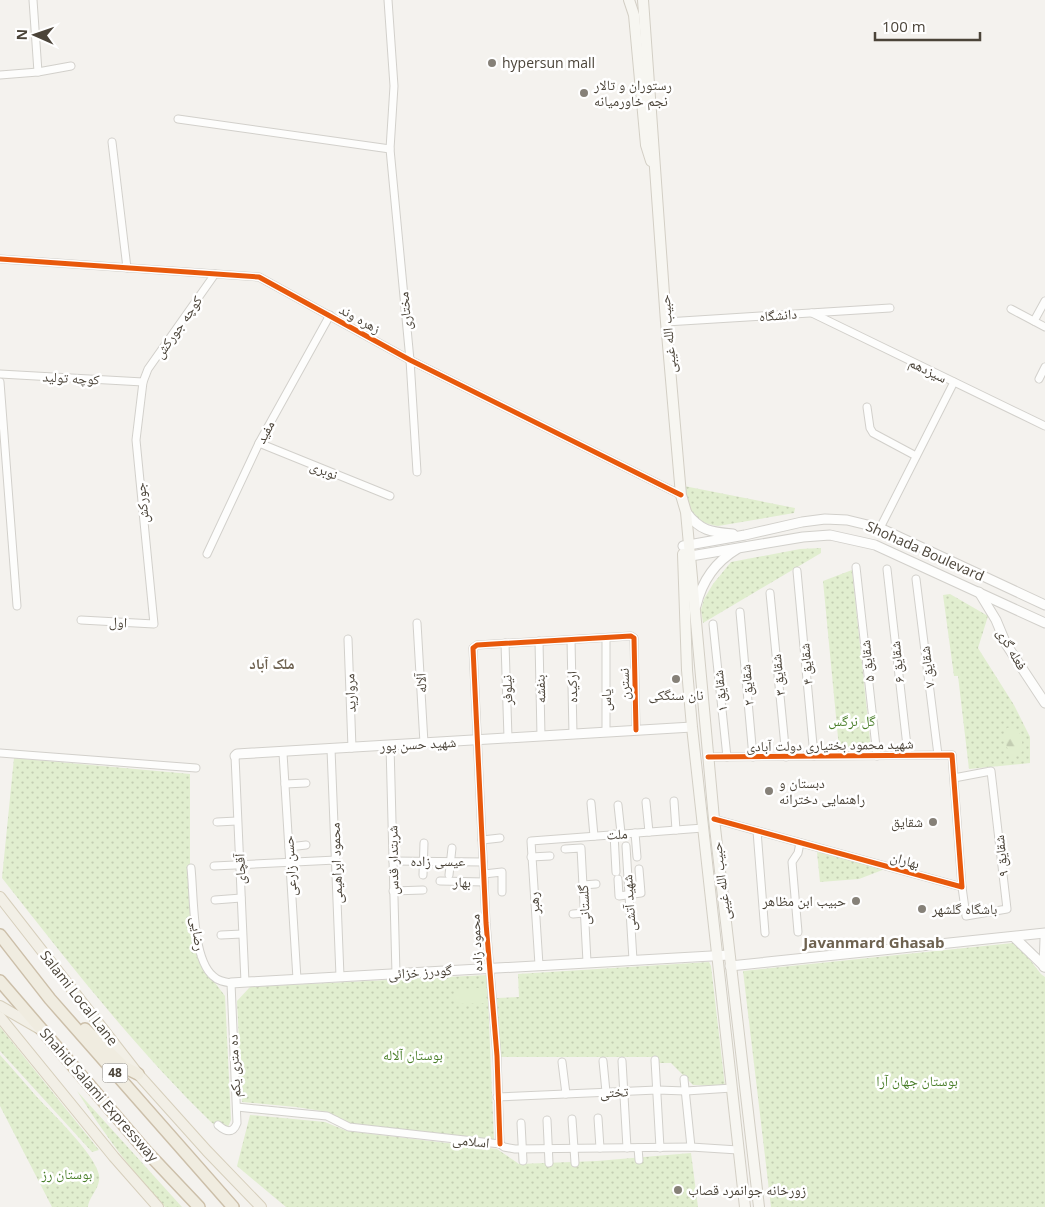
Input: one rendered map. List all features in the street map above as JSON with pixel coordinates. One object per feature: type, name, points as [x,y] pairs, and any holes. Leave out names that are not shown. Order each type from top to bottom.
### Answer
[{"type":"highway","name":"Shahid Salami Expressway","points":[[0,936],[50,999],[233,1207]]},
{"type":"highway","name":"Shahid Salami Expressway","points":[[0,981],[146,1151],[199,1207]]},
{"type":"highway","points":[[50,999],[95,1038],[124,1068],[138,1074]]},
{"type":"main road","name":"حبیب الله غیبی","points":[[627,0],[634,15],[646,145],[656,173]]},
{"type":"main road","points":[[634,0],[634,15]]},
{"type":"main road","name":"حبیب الله غیبی","points":[[643,0],[666,322],[682,495],[686,512],[687,670],[702,828],[745,1207]]},
{"type":"main road","name":"حبیب الله غیبی","points":[[682,495],[680,511],[694,610],[730,966],[760,1207]]},
{"type":"main road","points":[[687,670],[700,669]]},
{"type":"main road","name":"Salami Local Lane","points":[[0,897],[138,1074],[207,1152],[261,1207]]},
{"type":"main road","points":[[0,1006],[43,1031]]},
{"type":"main road","points":[[0,1017],[114,1157],[158,1207]]},
{"type":"main road","points":[[245,1191],[266,1207]]},
{"type":"street","points":[[33,0],[38,72]]},
{"type":"street","name":"مختاری","points":[[388,0],[394,86],[390,149],[410,360],[417,472]]},
{"type":"street","points":[[0,75],[38,72],[71,66]]},
{"type":"street","points":[[178,119],[390,149]]},
{"type":"street","points":[[112,142],[127,268]]},
{"type":"street","name":"زهره وند","points":[[0,259],[259,277],[410,360],[682,495]]},
{"type":"street","name":"کوچه جورکش","points":[[142,382],[148,369],[215,274]]},
{"type":"street","points":[[1034,321],[1045,300]]},
{"type":"street","name":"دانشگاه","points":[[666,322],[890,308]]},
{"type":"street","points":[[1011,309],[1045,327]]},
{"type":"street","name":"سیزدهم","points":[[812,313],[1045,426]]},
{"type":"street","name":"مفید","points":[[207,554],[259,443],[330,315]]},
{"type":"street","points":[[1039,379],[1045,367]]},
{"type":"street","name":"کوچه تولید","points":[[0,374],[142,382]]},
{"type":"street","points":[[0,382],[18,606]]},
{"type":"street","name":"جورکش","points":[[142,382],[136,440],[154,624]]},
{"type":"street","points":[[880,528],[954,382]]},
{"type":"street","points":[[867,407],[870,428],[874,434],[916,456]]},
{"type":"street","name":"نوبری","points":[[259,443],[390,496]]},
{"type":"street","points":[[686,512],[700,527],[710,532],[745,535]]},
{"type":"street","name":"Shohada Boulevard","points":[[686,551],[802,522],[825,519],[847,520],[880,528],[1045,605]]},
{"type":"street","name":"Shohada Boulevard","points":[[686,551],[741,547],[803,536],[830,535],[853,539],[875,545],[1045,623]]},
{"type":"street","points":[[694,610],[700,591],[716,565],[727,555],[741,547]]},
{"type":"street","name":"شقایق ۵","points":[[856,567],[877,756]]},
{"type":"street","name":"شقایق ۶","points":[[887,569],[908,755]]},
{"type":"street","name":"شقایق ۴","points":[[797,571],[814,756]]},
{"type":"street","points":[[978,591],[985,578]]},
{"type":"street","name":"شقایق ۷","points":[[916,579],[938,755]]},
{"type":"street","name":"فعله گری","points":[[978,591],[996,620],[1006,644],[1045,703]]},
{"type":"street","name":"شقایق ۳","points":[[770,593],[786,756]]},
{"type":"street","points":[[996,620],[1006,611],[1014,610]]},
{"type":"street","name":"شقایق ۲","points":[[740,612],[753,757]]},
{"type":"street","name":"اول","points":[[81,620],[154,624]]},
{"type":"street","name":"آلاله","points":[[417,622],[424,744]]},
{"type":"street","name":"شقایق ۱","points":[[712,624],[727,757]]},
{"type":"street","name":"نسترن","points":[[606,638],[633,637],[636,730]]},
{"type":"street","points":[[505,643],[606,638]]},
{"type":"street","name":"یاس","points":[[606,638],[606,732]]},
{"type":"street","name":"مروارید","points":[[348,639],[352,748]]},
{"type":"street","name":"ارکیده","points":[[571,640],[573,734]]},
{"type":"street","name":"بنفشه","points":[[539,641],[541,736]]},
{"type":"street","name":"محمود زاده","points":[[500,1144],[497,1056],[488,968],[475,646],[505,643]]},
{"type":"street","name":"نیلوفر","points":[[505,643],[508,738]]},
{"type":"street","name":"شهید حسن پور","points":[[235,756],[237,754],[283,753],[692,727]]},
{"type":"street","name":"شربتدار قدس","points":[[390,745],[396,974]]},
{"type":"street","name":"محمود ابراهیمی","points":[[331,750],[340,976]]},
{"type":"street","points":[[0,753],[196,768]]},
{"type":"street","name":"حسن زارعی","points":[[283,753],[297,979]]},
{"type":"street","name":"شهید محمود بختیاری دولت آبادی","points":[[708,757],[952,755],[954,778]]},
{"type":"street","name":"آقچای","points":[[235,756],[245,982]]},
{"type":"street","name":"شقایق ۹","points":[[954,778],[991,771],[1007,909],[966,916],[962,887]]},
{"type":"street","points":[[954,778],[962,887]]},
{"type":"street","points":[[285,784],[306,783]]},
{"type":"street","points":[[674,801],[676,830]]},
{"type":"street","points":[[646,802],[649,832]]},
{"type":"street","points":[[591,803],[594,836]]},
{"type":"street","points":[[618,804],[617,876],[619,896],[641,893],[639,869]]},
{"type":"street","name":"بهاران","points":[[714,819],[962,887]]},
{"type":"street","points":[[217,822],[238,821]]},
{"type":"street","name":"ملت","points":[[531,841],[702,828]]},
{"type":"street","points":[[757,831],[765,933]]},
{"type":"street","points":[[636,832],[637,857]]},
{"type":"street","points":[[482,840],[500,838]]},
{"type":"street","name":"رهبر","points":[[531,841],[539,965]]},
{"type":"street","points":[[798,932],[792,862],[798,853],[800,843]]},
{"type":"street","points":[[423,875],[424,844]]},
{"type":"street","points":[[289,847],[306,845]]},
{"type":"street","name":"شهید آتشی","points":[[626,846],[633,960]]},
{"type":"street","points":[[449,875],[452,848]]},
{"type":"street","name":"گلستانی","points":[[564,849],[581,848],[587,962]]},
{"type":"street","points":[[531,857],[550,856]]},
{"type":"street","points":[[214,866],[336,860]]},
{"type":"street","name":"عيسی زاده","points":[[393,861],[483,862]]},
{"type":"street","name":"رضایی","points":[[191,868],[197,936],[202,959],[213,976],[220,981],[231,983]]},
{"type":"street","points":[[484,874],[502,872],[502,892]]},
{"type":"street","name":"بهار","points":[[440,881],[484,882]]},
{"type":"street","points":[[583,885],[596,884]]},
{"type":"street","points":[[393,891],[423,890]]},
{"type":"street","points":[[215,900],[241,898]]},
{"type":"street","points":[[573,914],[584,913]]},
{"type":"street","points":[[730,966],[1045,933]]},
{"type":"street","points":[[221,934],[242,934]]},
{"type":"street","points":[[1014,936],[1044,967]]},
{"type":"street","points":[[1044,967],[1045,939]]},
{"type":"street","name":"گودرز خزائی","points":[[231,983],[729,955]]},
{"type":"street","name":"ده متری یکم","points":[[218,1125],[224,1131],[230,1132],[235,1129],[237,1123],[231,983]]},
{"type":"street","points":[[655,1060],[660,1148]]},
{"type":"street","points":[[604,1061],[606,1092]]},
{"type":"street","points":[[622,1061],[627,1148]]},
{"type":"street","points":[[562,1062],[566,1094]]},
{"type":"street","points":[[684,1079],[691,1147]]},
{"type":"street","name":"تختی","points":[[497,1097],[732,1088]]},
{"type":"street","name":"اسلامی","points":[[237,1107],[327,1116],[349,1127],[500,1144],[504,1147],[522,1149],[691,1147],[738,1150]]},
{"type":"street","points":[[598,1118],[600,1148]]},
{"type":"street","points":[[572,1119],[576,1162]]},
{"type":"street","points":[[547,1120],[549,1163]]},
{"type":"street","points":[[521,1123],[523,1162]]},
{"type":"street","points":[[638,1148],[639,1160]]},
{"type":"green space","points":[[684,486],[795,508],[794,513],[718,526],[708,524],[692,514],[687,503]]},
{"type":"green space","points":[[821,548],[821,553],[703,623],[701,610],[704,599],[713,584],[731,562],[800,549]]},
{"type":"green space","name":"گل نرگس","points":[[852,570],[871,749],[839,748],[823,581]]},
{"type":"green space","points":[[950,594],[988,616],[978,648],[1014,705],[1030,737],[1030,763],[969,769],[958,676],[954,676],[943,595]]},
{"type":"green space","points":[[1011,727],[1020,734],[1022,744],[1022,752],[1014,757],[1007,747],[1006,740],[1007,728]]},
{"type":"green space","points":[[14,758],[190,774],[190,867],[195,944],[200,963],[225,996],[231,1120],[228,1127],[219,1127],[211,1122],[155,1064],[77,972],[2,878]]},
{"type":"green space","points":[[817,852],[885,869],[859,879],[820,882]]},
{"type":"green space","name":"بوستان جهان آرا","points":[[1013,943],[1020,947],[1045,977],[1045,1207],[771,1207],[743,971]]},
{"type":"green space","points":[[709,962],[725,1086],[693,1085],[671,1063],[656,1063],[655,1057],[499,1057],[497,998],[519,997],[518,974]]},
{"type":"green space","name":"بوستان آلاله","points":[[487,975],[494,1140],[349,1125],[328,1112],[242,1102],[237,1001],[250,987]]},
{"type":"green space","points":[[485,988],[486,1003],[455,1004],[455,989]]},
{"type":"green space","points":[[0,1027],[99,1150],[92,1152],[0,1051]]},
{"type":"green space","name":"بوستان رز","points":[[0,1055],[72,1134],[96,1166],[99,1180],[88,1207],[52,1207],[0,1106]]},
{"type":"green space","points":[[77,1091],[182,1207],[165,1207],[118,1151]]},
{"type":"green space","points":[[250,1115],[325,1122],[347,1131],[497,1149],[519,1164],[597,1161],[691,1153],[698,1207],[286,1207],[237,1166]]},
{"type":"cycle path","points":[[0,259],[259,277],[410,360],[681,495]]},
{"type":"cycle path","points":[[500,1144],[497,1056],[486,923],[473,648],[477,645],[631,636],[634,638],[636,730]]},
{"type":"cycle path","points":[[708,757],[952,755],[962,887],[714,819]]},
{"type":"place","name":"hypersun mall","points":[[492,63]]},
{"type":"place","name":"رستوران و تالار نجم خاورمیانه","points":[[584,93]]},
{"type":"place","name":"نان سنگکی","points":[[676,679]]},
{"type":"place","name":"دبستان و راهنمایی دخترانه","points":[[769,791]]},
{"type":"place","name":"شقایق","points":[[933,822]]},
{"type":"place","name":"حبیب ابن مظاهر","points":[[856,901]]},
{"type":"place","name":"باشگاه گلشهر","points":[[922,909]]},
{"type":"place","name":"زورخانه جوانمرد قصاب","points":[[678,1190]]},
{"type":"district","name":"ملک آباد","points":[[272,664]]},
{"type":"district","name":"Javanmard Ghasab","points":[[874,943]]}]
